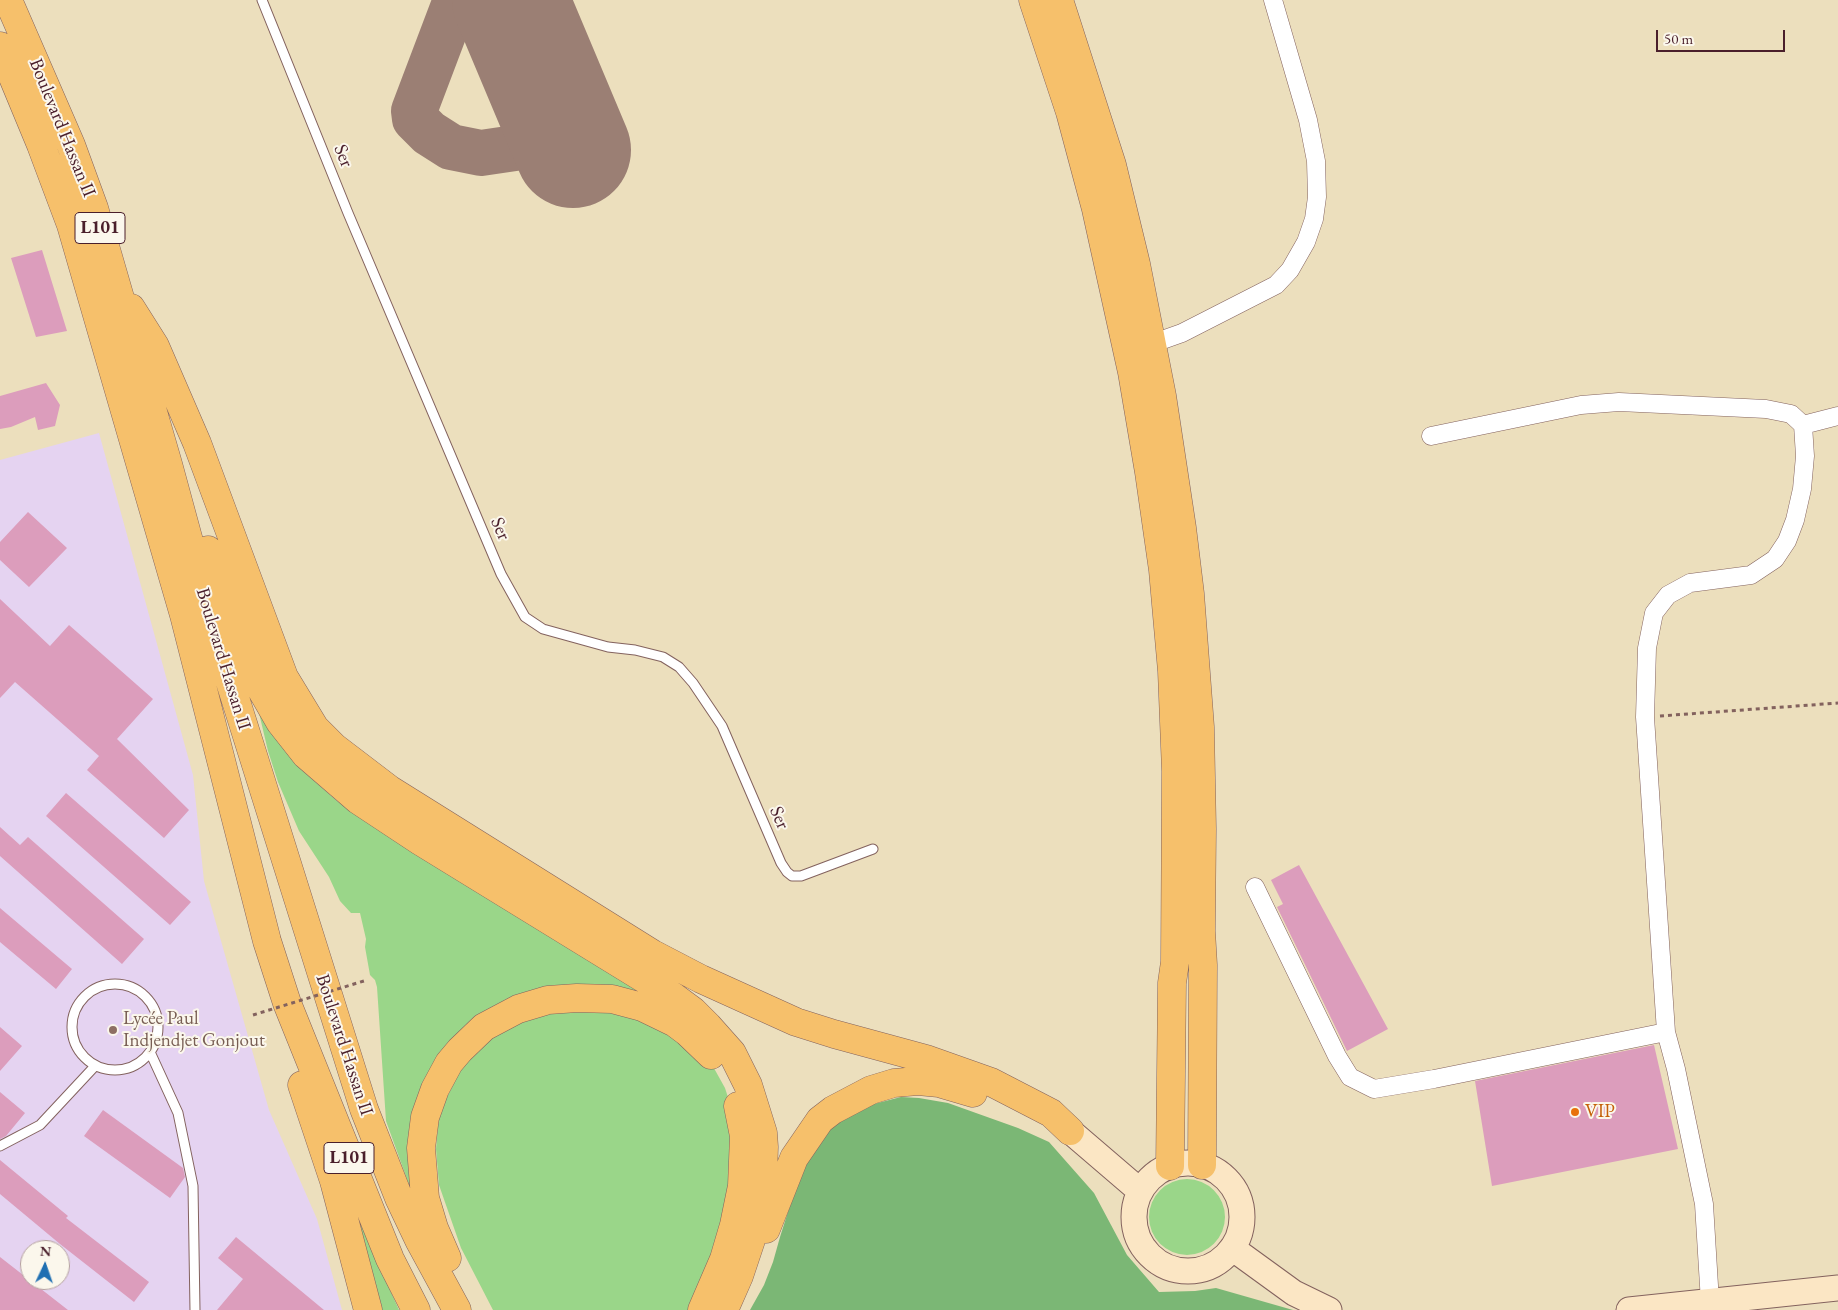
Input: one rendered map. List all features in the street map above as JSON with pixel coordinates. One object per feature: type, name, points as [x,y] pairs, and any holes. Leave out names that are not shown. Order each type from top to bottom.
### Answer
[{"type":"main road","name":"Boulevard Hassan II","points":[[8,0],[85,180],[168,464],[209,615],[364,1109],[399,1198],[419,1240],[458,1310]]},
{"type":"main road","points":[[1033,0],[1073,120],[1098,218],[1132,372],[1163,570],[1172,671],[1176,771],[1175,962],[1172,983],[1170,1166]]},
{"type":"main road","points":[[1059,0],[1112,165],[1136,264],[1173,462],[1182,528],[1196,661],[1200,727],[1201,931],[1203,964],[1202,1165]]},
{"type":"main road","name":"Boulevard Hassan II","points":[[0,46],[41,145],[71,225],[184,614],[267,940],[287,1003],[390,1259],[416,1310]]},
{"type":"main road","points":[[116,283],[155,346],[174,388],[197,443],[284,677],[315,728],[334,748],[389,789],[653,954],[700,979],[796,1022],[926,1058],[991,1082],[1050,1113],[1140,1191]]},
{"type":"main road","points":[[168,464],[189,495],[239,636],[261,689],[280,722],[306,755],[358,800],[420,841],[674,998],[708,1026],[732,1053],[748,1085],[763,1134],[764,1147],[756,1228],[740,1276]]},
{"type":"main road","points":[[475,1310],[445,1255],[434,1228],[426,1198],[421,1148],[425,1117],[429,1104],[449,1064],[460,1050],[484,1027],[506,1014],[533,1004],[548,1000],[577,998],[612,999],[628,1002],[675,1024],[700,1042],[712,1056],[733,1093],[740,1114],[744,1136],[742,1186],[724,1259],[702,1310]]},
{"type":"main road","points":[[287,1003],[287,1027],[292,1050],[334,1181],[368,1310]]},
{"type":"main road","points":[[724,1310],[766,1229],[794,1158],[820,1120],[850,1099],[894,1082],[918,1081],[939,1083],[991,1100],[1022,1116],[1070,1131]]},
{"type":"main road","points":[[1186,1163],[1202,1165],[1217,1172],[1230,1184],[1238,1199],[1242,1216],[1240,1233],[1232,1248],[1221,1260],[1206,1268],[1190,1272],[1174,1270],[1159,1263],[1146,1253],[1138,1239],[1133,1223],[1134,1207],[1140,1191],[1153,1176],[1170,1166],[1186,1163]]},
{"type":"main road","points":[[1232,1248],[1294,1293],[1329,1310]]},
{"type":"main road","points":[[1629,1310],[1838,1288]]},
{"type":"street","points":[[1151,344],[1182,333],[1276,285],[1290,270],[1306,242],[1314,219],[1316,204],[1316,161],[1308,120],[1273,0]]},
{"type":"street","points":[[1431,436],[1581,405],[1619,402],[1766,409],[1791,414],[1803,425],[1806,456],[1802,489],[1795,520],[1787,541],[1775,559],[1751,575],[1690,583],[1668,595],[1654,614],[1646,648],[1645,717],[1666,1032],[1676,1069],[1704,1204],[1710,1302]]},
{"type":"street","points":[[1803,425],[1838,416]]},
{"type":"street","points":[[1255,887],[1337,1056],[1350,1077],[1374,1089],[1434,1080],[1666,1032]]},
{"type":"lane","name":"Ser","points":[[262,0],[348,213],[498,565],[525,617],[543,629],[608,647],[635,650],[663,657],[679,667],[722,726],[781,863],[792,876],[801,876],[873,849]]},
{"type":"lane","points":[[122,985],[134,989],[152,1005],[157,1023],[156,1041],[150,1052],[142,1061],[120,1070],[107,1070],[95,1066],[77,1050],[73,1038],[71,1026],[79,1003],[87,994],[98,988],[122,985]]},
{"type":"lane","points":[[150,1052],[178,1113],[193,1186],[195,1310]]},
{"type":"lane","points":[[0,1146],[40,1125],[95,1066]]},
{"type":"path","points":[[1645,717],[1838,703]]},
{"type":"path","points":[[253,1015],[367,980]]},
{"type":"shaded area","points":[[99,433],[193,775],[204,881],[269,1110],[317,1219],[342,1310],[0,1310],[0,460]]},
{"type":"green space","points":[[259,713],[290,757],[337,801],[369,823],[660,1000],[624,991],[472,1024],[412,1193],[386,1121],[377,987],[375,980],[370,975],[365,947],[366,939],[360,913],[351,913],[340,901],[329,877],[299,831],[278,782]]},
{"type":"green space","points":[[551,1005],[647,1016],[710,1061],[725,1088],[734,1116],[736,1178],[693,1310],[493,1310],[461,1248],[439,1185],[436,1149],[439,1113],[465,1061],[502,1026]]},
{"type":"green space","points":[[901,1097],[948,1103],[1018,1128],[1049,1142],[1094,1193],[1127,1255],[1159,1292],[1195,1291],[1216,1288],[1293,1310],[750,1310],[764,1285],[773,1262],[801,1171],[822,1137],[834,1125],[849,1115],[870,1105]]},
{"type":"green space","points":[[1180,1179],[1194,1179],[1208,1185],[1219,1196],[1225,1210],[1222,1232],[1214,1244],[1194,1255],[1180,1255],[1166,1249],[1155,1238],[1149,1224],[1149,1210],[1155,1196],[1166,1185]]},
{"type":"green space","points":[[350,1197],[375,1256],[399,1310],[381,1310]]},
{"type":"building","points":[[42,250],[67,331],[36,337],[11,258]]},
{"type":"building","points":[[46,383],[60,405],[55,426],[38,430],[35,417],[11,427],[0,429],[0,396]]},
{"type":"building","points":[[28,512],[67,548],[29,587],[0,560],[0,542]]},
{"type":"building","points":[[0,599],[50,646],[69,625],[153,699],[117,739],[189,810],[164,838],[87,770],[99,756],[15,682],[0,698]]},
{"type":"building","points":[[66,793],[191,902],[170,925],[46,816]]},
{"type":"building","points":[[0,827],[20,845],[28,837],[144,939],[122,964],[0,856]]},
{"type":"building","points":[[1299,865],[1388,1029],[1347,1051],[1277,907],[1283,904],[1271,880]]},
{"type":"building","points":[[0,908],[72,969],[56,989],[0,942]]},
{"type":"building","points":[[0,1027],[22,1046],[0,1071]]},
{"type":"building","name":"VIP","points":[[1654,1045],[1678,1149],[1492,1186],[1475,1081]]},
{"type":"building","points":[[0,1092],[25,1113],[6,1136],[0,1139]]},
{"type":"building","points":[[103,1110],[183,1168],[185,1177],[170,1198],[84,1136]]},
{"type":"building","points":[[0,1160],[68,1216],[66,1218],[149,1282],[134,1302],[70,1252],[70,1240],[55,1240],[0,1194]]},
{"type":"building","points":[[236,1237],[324,1310],[217,1310],[243,1279],[218,1258]]},
{"type":"building","points":[[0,1257],[20,1273],[20,1290],[42,1290],[68,1310],[0,1310]]},
{"type":"taxiway","points":[[456,0],[414,111],[415,119],[429,133],[451,147],[481,153],[515,148],[541,133],[557,111],[566,85],[565,52],[557,26],[541,9],[528,0]]},
{"type":"runway","points":[[510,0],[573,150]]},
{"type":"place","name":"Lycée Paul Indjendjet Gonjout","points":[[113,1030]]},
{"type":"place","name":"VIP","points":[[1575,1112]]}]
